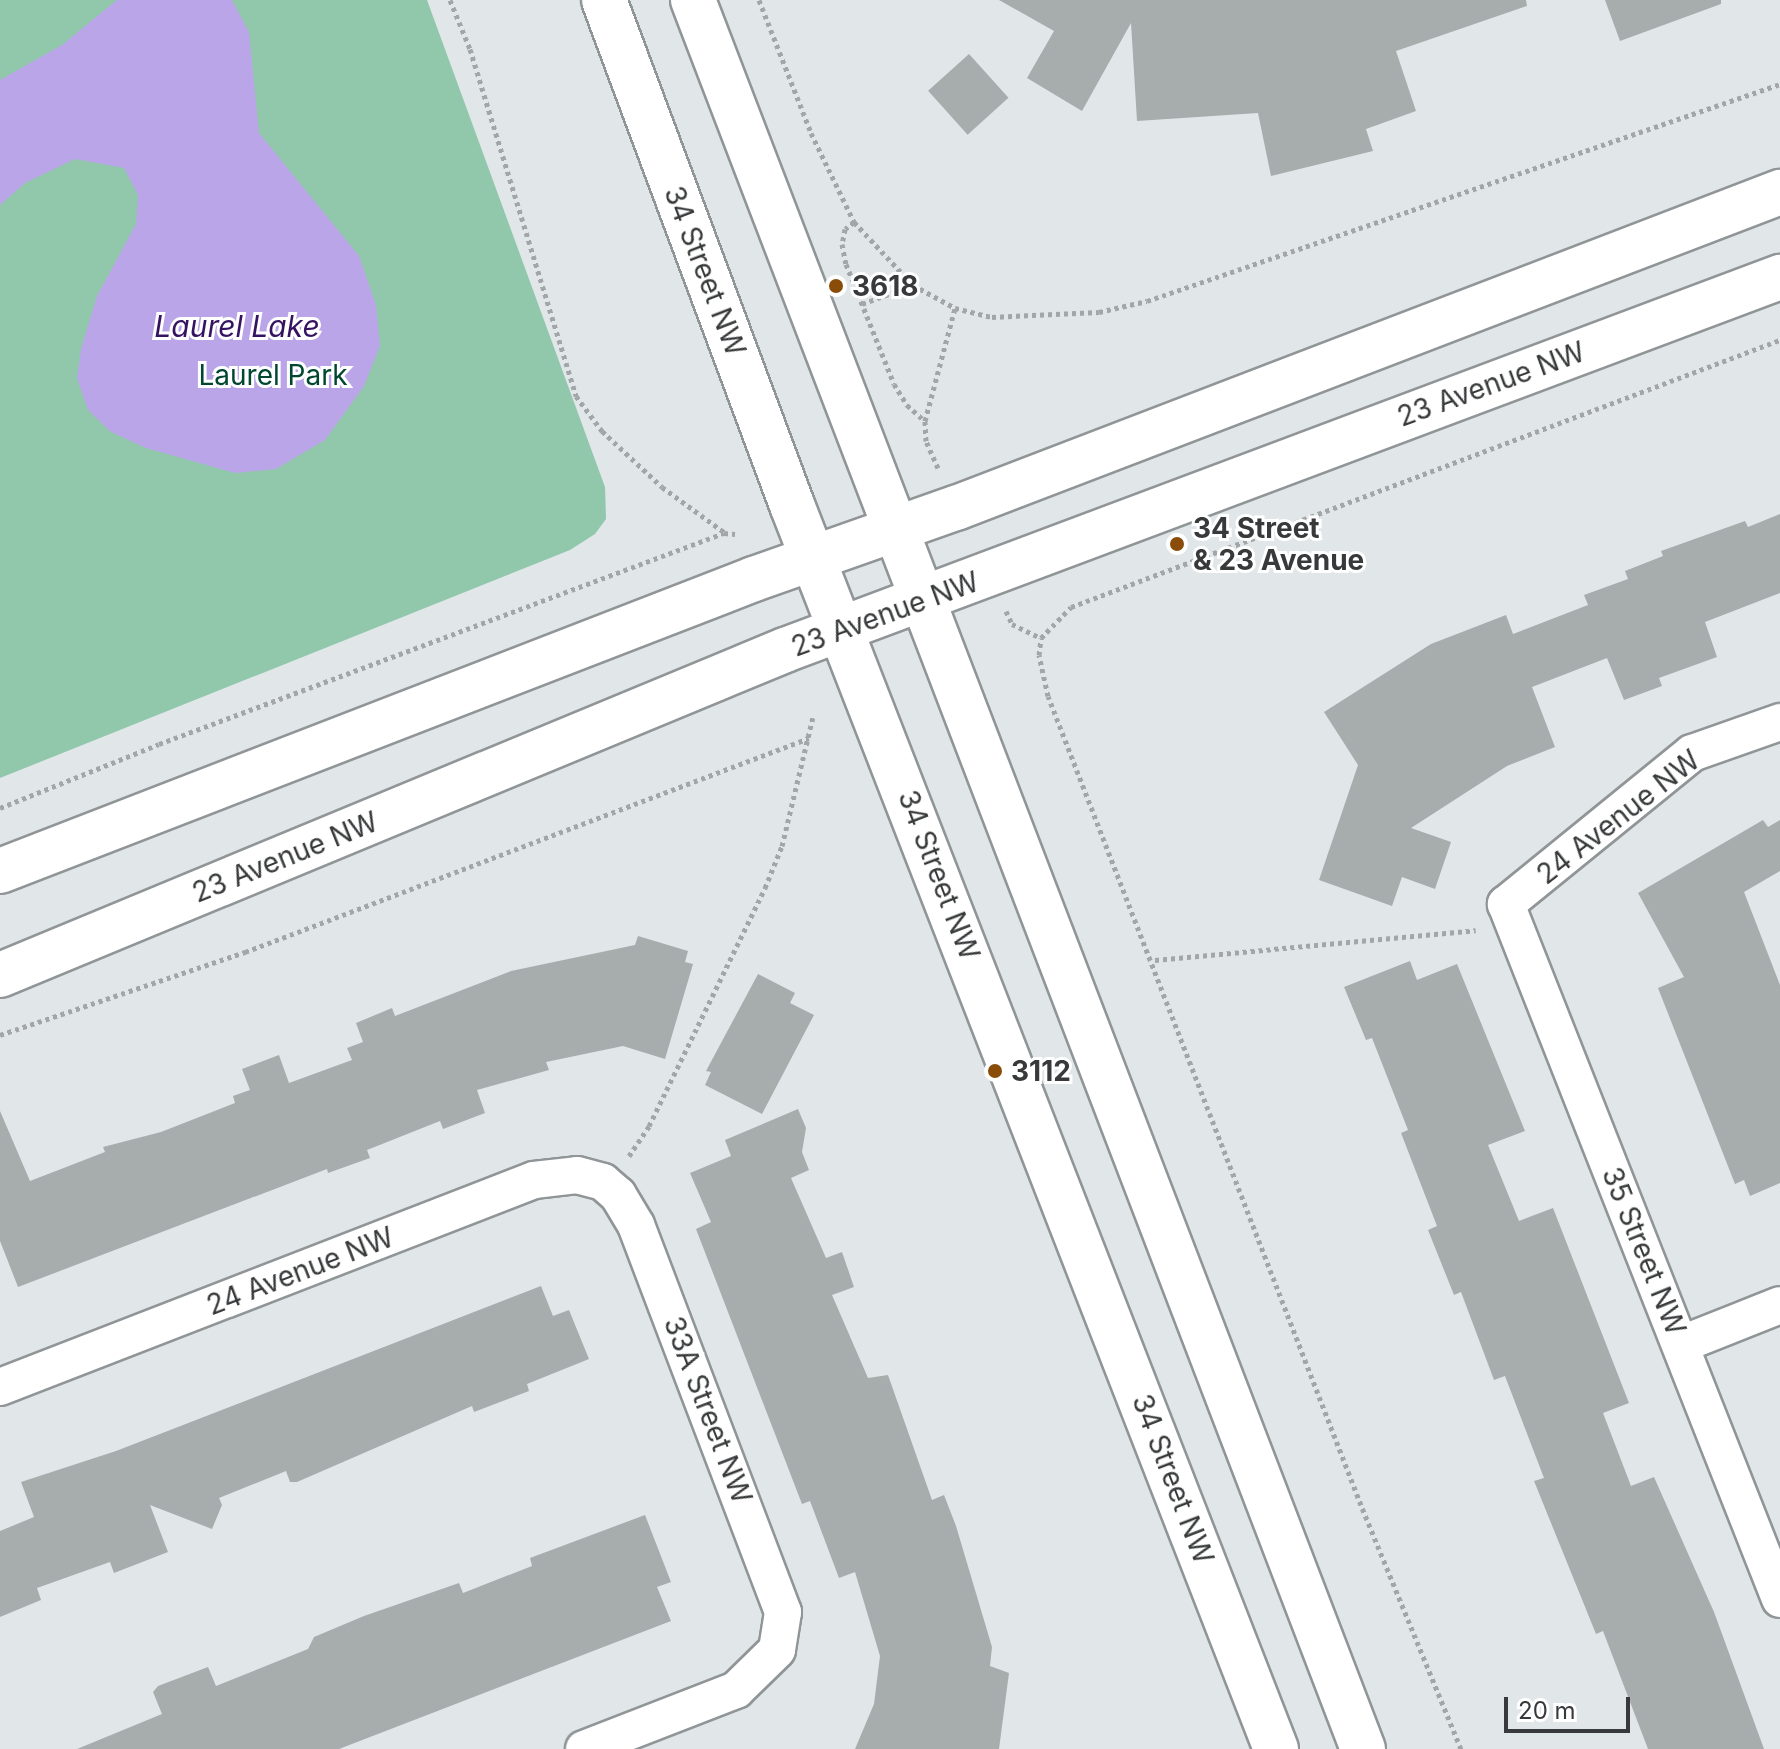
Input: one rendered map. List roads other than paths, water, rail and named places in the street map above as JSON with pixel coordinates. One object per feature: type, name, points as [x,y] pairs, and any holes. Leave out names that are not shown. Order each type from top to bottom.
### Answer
[{"type":"main road","name":"34 Street NW","points":[[604,0],[815,557],[1276,1749]]},
{"type":"main road","points":[[693,0],[1363,1749]]},
{"type":"main road","points":[[0,871],[815,557],[898,530],[1780,192]]},
{"type":"main road","name":"23 Avenue NW","points":[[0,975],[844,630],[1780,277]]},
{"type":"street","name":"24 Avenue NW","points":[[1510,916],[1692,753],[1780,722]]},
{"type":"street","name":"35 Street NW","points":[[1510,916],[1682,1344],[1780,1599]]},
{"type":"street","name":"24 Avenue NW","points":[[0,1387],[534,1180],[577,1175],[603,1182]]},
{"type":"street","name":"33A Street NW","points":[[584,1749],[736,1690],[777,1650],[783,1612],[776,1584],[636,1225],[618,1195],[603,1182]]},
{"type":"street","points":[[1682,1344],[1780,1305]]},
{"type":"water","name":"Laurel Lake","points":[[117,0],[232,0],[249,32],[259,133],[359,256],[376,305],[380,346],[364,386],[325,440],[276,469],[235,473],[146,448],[111,432],[88,410],[77,378],[81,349],[97,296],[136,224],[138,195],[124,168],[75,159],[25,183],[0,205],[0,80],[62,45]]},
{"type":"place","name":"3618","points":[[836,286]]},
{"type":"place","name":"34 Street & 23 Avenue","points":[[1177,544]]},
{"type":"place","name":"3112","points":[[995,1071]]},
{"type":"park label","name":"Laurel Park","points":[[273,375]]}]
